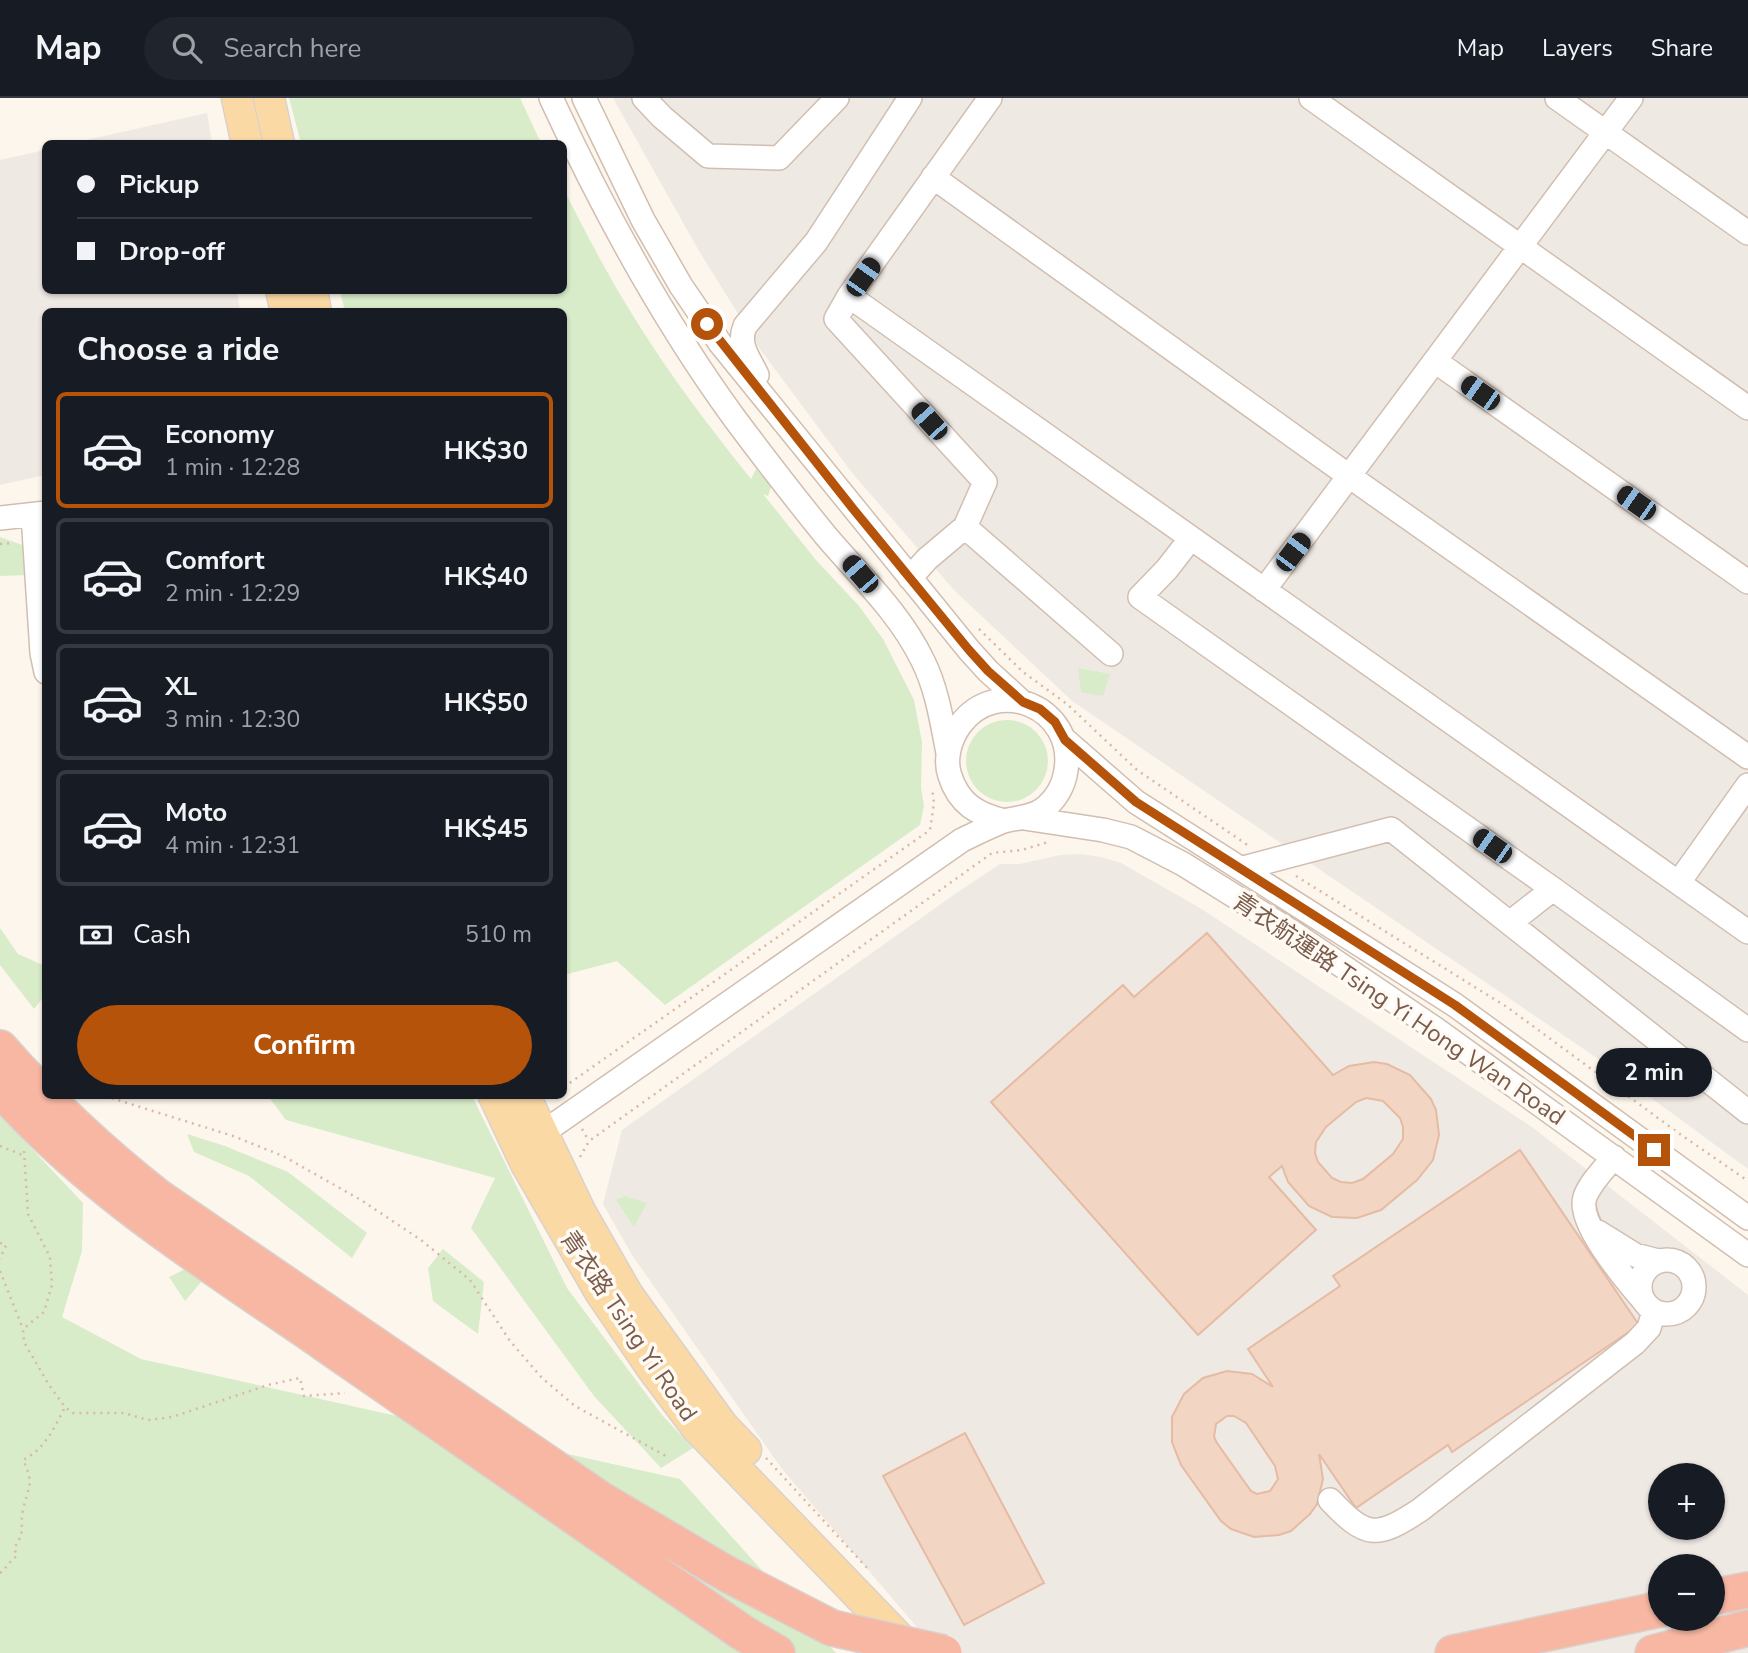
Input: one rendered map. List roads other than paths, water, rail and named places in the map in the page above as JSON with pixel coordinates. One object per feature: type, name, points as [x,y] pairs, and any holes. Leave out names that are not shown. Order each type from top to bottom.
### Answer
[{"type":"highway","points":[[0,1048],[42,1093]]},
{"type":"highway","points":[[0,1088],[51,1142],[180,1245],[325,1328],[600,1499],[727,1574],[832,1628],[902,1653]]},
{"type":"highway","points":[[48,1099],[107,1157],[325,1328],[743,1633],[777,1653]]},
{"type":"highway","points":[[1725,1595],[1748,1590]]},
{"type":"highway","points":[[1453,1653],[1648,1612]]},
{"type":"highway","points":[[832,1628],[944,1653]]},
{"type":"highway","points":[[1653,1653],[1748,1628]]},
{"type":"main road","points":[[237,98],[246,140]]},
{"type":"main road","points":[[269,98],[278,140]]},
{"type":"main road","name":"青衣路 Tsing Yi Road","points":[[496,1099],[531,1141],[581,1213],[628,1295],[723,1426],[932,1653]]},
{"type":"main road","name":"青衣路 Tsing Yi Road","points":[[526,1099],[531,1141],[526,1164],[600,1292],[651,1367],[696,1427],[914,1653]]},
{"type":"street","points":[[551,98],[639,269],[699,366],[769,463],[826,535],[893,611],[911,638],[925,663],[939,707],[948,753],[948,773],[955,791],[967,806],[985,816],[1014,820]]},
{"type":"street","points":[[584,98],[620,177],[681,286],[720,343],[979,660],[1023,702]]},
{"type":"street","points":[[644,98],[708,156],[779,158],[837,98]]},
{"type":"street","points":[[765,398],[744,353],[741,335],[745,326],[816,242],[910,98]]},
{"type":"street","points":[[910,578],[927,559],[965,527],[985,482],[836,319],[849,296],[989,98]]},
{"type":"street","points":[[1311,98],[1748,408]]},
{"type":"street","points":[[1557,98],[1748,233]]},
{"type":"street","points":[[1264,590],[1631,98]]},
{"type":"street","points":[[933,177],[1349,476],[1748,757]]},
{"type":"street","points":[[849,296],[1748,932]]},
{"type":"street","points":[[1435,362],[1748,582]]},
{"type":"street","points":[[0,519],[39,514],[42,644]]},
{"type":"street","points":[[965,527],[1111,654]]},
{"type":"street","points":[[1191,538],[1167,569],[1140,597],[1748,1030]]},
{"type":"street","points":[[531,1141],[962,840],[1041,810],[1056,796],[1065,779],[1068,759],[1065,740],[1055,722],[1040,709],[1023,702],[1002,700],[982,706],[966,717],[954,734],[948,753]]},
{"type":"street","name":"青衣航運路 Tsing Yi Hong Wan Road","points":[[1065,740],[1136,802],[1455,1005],[1748,1218]]},
{"type":"street","points":[[1679,882],[1748,785]]},
{"type":"street","points":[[962,840],[967,806]]},
{"type":"street","name":"青衣航運路 Tsing Yi Hong Wan Road","points":[[1014,820],[1103,830],[1131,837],[1184,864],[1292,932],[1437,1030],[1748,1255]]},
{"type":"street","points":[[1242,867],[1391,829],[1748,1112]]},
{"type":"street","points":[[1511,922],[1553,889]]},
{"type":"street","points":[[1592,1228],[1635,1255],[1658,1261],[1675,1261],[1684,1265],[1694,1280],[1695,1289],[1687,1305],[1671,1314],[1648,1305],[1620,1273],[1603,1248],[1584,1214],[1584,1198],[1614,1157]]},
{"type":"street","points":[[1721,1198],[1748,1208]]},
{"type":"street","points":[[1330,1500],[1361,1529],[1378,1531],[1397,1525],[1420,1510],[1635,1343],[1649,1328],[1648,1305],[1640,1291],[1643,1273],[1658,1261]]}]
